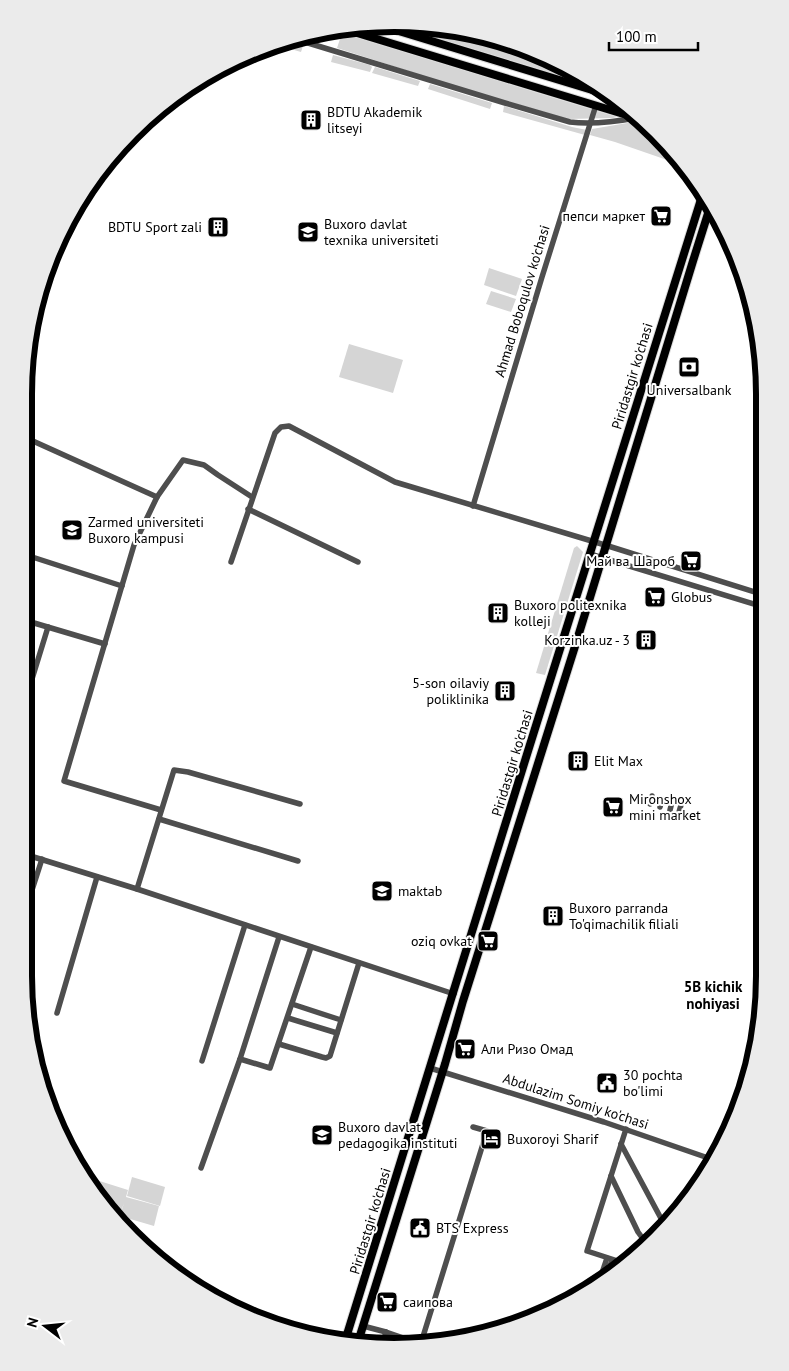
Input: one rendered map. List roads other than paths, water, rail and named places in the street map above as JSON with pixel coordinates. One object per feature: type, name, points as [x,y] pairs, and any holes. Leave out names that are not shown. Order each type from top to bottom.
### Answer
[{"type":"main road","points":[[404,32],[588,89]]},
{"type":"main road","points":[[361,34],[622,113]]},
{"type":"main road","name":"Piridastgir ko'chasi","points":[[347,1335],[700,202]]},
{"type":"main road","name":"Piridastgir ko'chasi","points":[[360,1337],[708,215]]},
{"type":"street","points":[[309,43],[570,122],[591,123],[630,120]]},
{"type":"street","name":"Ahmad Boboqulov ko'chasi","points":[[473,506],[596,105]]},
{"type":"street","points":[[231,562],[275,433],[282,427],[289,426],[395,482],[756,592]]},
{"type":"street","points":[[32,441],[157,497]]},
{"type":"street","points":[[161,810],[64,781],[134,545],[157,497],[183,460],[204,464],[252,497]]},
{"type":"street","points":[[248,509],[358,562]]},
{"type":"street","points":[[590,554],[756,605]]},
{"type":"street","points":[[32,557],[122,586]]},
{"type":"street","points":[[32,622],[105,644]]},
{"type":"street","points":[[32,679],[48,627]]},
{"type":"street","points":[[138,889],[174,770],[188,772],[300,804]]},
{"type":"street","points":[[650,804],[652,796]]},
{"type":"street","points":[[660,807],[662,799]]},
{"type":"street","points":[[670,810],[672,802]]},
{"type":"street","points":[[679,812],[681,805]]},
{"type":"street","points":[[158,819],[298,861]]},
{"type":"street","points":[[32,856],[138,889],[454,994]]},
{"type":"street","points":[[32,890],[42,859]]},
{"type":"street","points":[[57,1013],[97,877]]},
{"type":"street","points":[[202,1060],[245,925]]},
{"type":"street","points":[[201,1168],[240,1060],[280,936]]},
{"type":"street","points":[[240,1060],[270,1068],[311,947]]},
{"type":"street","points":[[279,1044],[326,1058],[330,1056],[359,963]]},
{"type":"street","points":[[292,1004],[341,1020]]},
{"type":"street","points":[[288,1018],[337,1034]]},
{"type":"street","name":"Abdulazim Somiy ko'chasi","points":[[430,1068],[626,1129],[708,1158]]},
{"type":"street","points":[[421,1338],[487,1131],[473,1127]]},
{"type":"street","points":[[618,1262],[586,1251],[626,1129]]},
{"type":"street","points":[[621,1144],[662,1220]]},
{"type":"street","points":[[611,1176],[643,1239]]},
{"type":"street","points":[[607,1269],[609,1259]]},
{"type":"street","points":[[603,1272],[609,1259]]},
{"type":"street","points":[[363,1326],[404,1338]]},
{"type":"street","points":[[384,1338],[386,1332]]},
{"type":"place","name":"BDTU Akademik litseyi","points":[[311,120]]},
{"type":"place","name":"пепси маркет","points":[[661,216]]},
{"type":"place","name":"BDTU Sport zali","points":[[218,227]]},
{"type":"place","name":"Buxoro davlat texnika universiteti","points":[[308,232]]},
{"type":"place","name":"Universalbank","points":[[689,367]]},
{"type":"place","name":"Zarmed universiteti Buxoro kampusi","points":[[72,530]]},
{"type":"place","name":"Май ва Шароб","points":[[691,561]]},
{"type":"place","name":"Globus","points":[[655,597]]},
{"type":"place","name":"Buxoro politexnika kolleji","points":[[498,613]]},
{"type":"place","name":"Korzinka.uz - 3","points":[[646,640]]},
{"type":"place","name":"5-son oilaviy poliklinika","points":[[505,691]]},
{"type":"place","name":"Elit Max","points":[[578,761]]},
{"type":"place","name":"Mironshox mini market","points":[[613,807]]},
{"type":"place","name":"maktab","points":[[382,891]]},
{"type":"place","name":"Buxoro parranda To'qimachilik filiali","points":[[553,916]]},
{"type":"place","name":"oziq ovkat","points":[[488,941]]},
{"type":"place","name":"Али Ризо Омад","points":[[465,1049]]},
{"type":"place","name":"30 pochta bo'limi","points":[[607,1083]]},
{"type":"place","name":"Buxoro davlat pedagogika instituti","points":[[322,1135]]},
{"type":"place","name":"Buxoroyi Sharif","points":[[491,1139]]},
{"type":"place","name":"BTS Express","points":[[420,1228]]},
{"type":"place","name":"саипова","points":[[387,1302]]},
{"type":"district","name":"5B kichik nohiyasi","points":[[713,996]]}]
